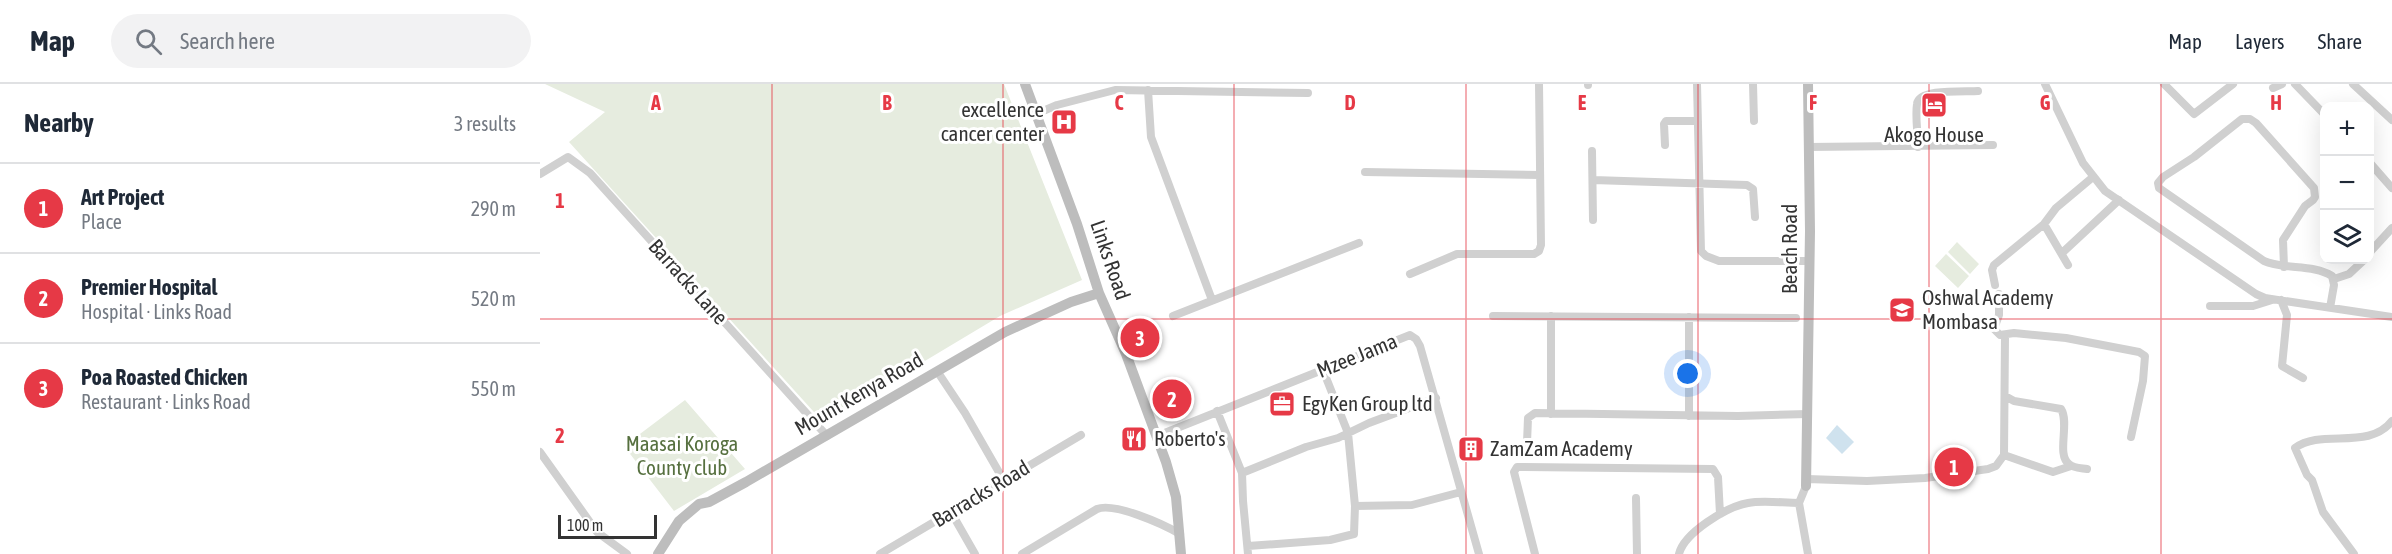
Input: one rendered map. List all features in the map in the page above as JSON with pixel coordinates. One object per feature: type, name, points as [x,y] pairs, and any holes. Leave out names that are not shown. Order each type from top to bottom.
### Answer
[{"type":"main road","name":"Links Road","points":[[1025,84],[1077,224],[1099,293],[1126,354],[1173,484],[1181,554]]},
{"type":"main road","name":"Beach Road","points":[[1806,482],[1809,261],[1808,84]]},
{"type":"main road","name":"Mount Kenya Road","points":[[658,554],[679,521],[699,504],[709,502],[827,436],[1005,332],[1071,302],[1099,293]]},
{"type":"street","points":[[1410,274],[1464,252],[1537,253],[1541,245],[1539,84]]},
{"type":"street","points":[[1697,84],[1699,246],[1706,256],[1716,261],[1809,261]]},
{"type":"street","points":[[1753,84],[1754,121]]},
{"type":"street","points":[[2045,84],[2067,133],[2092,177],[2105,191],[2259,296],[2392,317]]},
{"type":"street","points":[[2164,84],[2194,114],[2233,84]]},
{"type":"street","points":[[2273,88],[2282,84]]},
{"type":"street","points":[[2295,84],[2320,109]]},
{"type":"street","points":[[2353,84],[2392,120]]},
{"type":"street","points":[[1035,114],[1057,105],[1115,90],[1289,88],[1308,93]]},
{"type":"street","points":[[1148,90],[1151,136],[1212,300]]},
{"type":"street","points":[[1918,147],[1917,103],[1920,97],[1931,93],[1978,91]]},
{"type":"street","points":[[2284,267],[2282,245],[2285,235],[2305,206],[2313,200],[2314,188],[2272,139],[2253,120],[2246,118],[2174,169],[2160,180],[2158,186],[2177,202],[2264,261],[2284,267],[2328,273],[2334,279]]},
{"type":"street","points":[[1665,145],[1664,124],[1666,121],[1698,121]]},
{"type":"street","points":[[1808,147],[1993,145]]},
{"type":"street","points":[[1592,151],[1593,220]]},
{"type":"street","name":"Barracks Lane","points":[[540,174],[568,157],[590,173],[827,436]]},
{"type":"street","points":[[2374,168],[2392,188]]},
{"type":"street","points":[[1365,172],[1540,175]]},
{"type":"street","points":[[2092,177],[2056,208],[2044,224],[1994,265],[1992,270],[1999,311],[1994,329],[1997,334],[2005,336],[2014,333],[2066,338],[2142,353],[2146,360],[2131,436]]},
{"type":"street","points":[[1593,180],[1750,185],[1755,217]]},
{"type":"street","points":[[2062,253],[2119,200]]},
{"type":"street","points":[[2044,224],[2068,265]]},
{"type":"street","points":[[2374,248],[2392,228]]},
{"type":"street","points":[[1173,316],[1359,243]]},
{"type":"street","points":[[2334,279],[2349,274],[2360,264]]},
{"type":"street","points":[[2330,308],[2334,279]]},
{"type":"street","points":[[2210,306],[2253,306],[2277,299]]},
{"type":"street","points":[[2277,299],[2287,315],[2281,364],[2303,378]]},
{"type":"street","points":[[1493,316],[1796,318]]},
{"type":"street","points":[[1551,316],[1551,414]]},
{"type":"street","points":[[1689,317],[1689,416]]},
{"type":"street","name":"Mzee Jama","points":[[1156,436],[1410,335],[1420,346],[1479,554]]},
{"type":"street","points":[[1808,554],[1803,515],[1798,507],[1806,482],[1925,478],[1996,466],[2004,455],[2005,336]]},
{"type":"street","points":[[1217,411],[1242,473],[1248,550],[1350,536],[1355,530],[1355,506],[1348,433],[1323,370]]},
{"type":"street","points":[[937,371],[965,413],[1004,481]]},
{"type":"street","points":[[2005,396],[2014,401],[2061,409],[2065,418],[2064,455],[2066,462],[2071,466],[2087,469]]},
{"type":"street","points":[[1242,473],[1436,398]]},
{"type":"street","points":[[1527,443],[1528,416],[1535,413],[1689,416],[1808,414]]},
{"type":"street","points":[[2354,554],[2319,504],[2312,480],[2307,475],[2295,448],[2319,441],[2365,437],[2381,431],[2392,421]]},
{"type":"street","name":"Barracks Road","points":[[880,554],[1081,435]]},
{"type":"street","points":[[540,452],[597,532],[627,554]]},
{"type":"street","points":[[2004,455],[2053,472],[2071,466]]},
{"type":"street","points":[[1535,554],[1514,472],[1517,467],[1713,470],[1718,477],[1720,514]]},
{"type":"street","points":[[1355,506],[1412,505],[1461,492]]},
{"type":"street","points":[[1636,498],[1637,554]]},
{"type":"street","points":[[1679,554],[1682,545],[1690,535],[1720,514],[1752,502],[1799,503]]},
{"type":"street","points":[[1022,554],[1105,506],[1121,510],[1180,534]]},
{"type":"street","points":[[951,512],[975,554]]},
{"type":"green space","points":[[545,84],[1004,84],[1082,280],[1000,316],[823,422],[569,142],[605,112]]},
{"type":"green space","points":[[1957,242],[1979,264],[1970,274],[1948,252]]},
{"type":"green space","points":[[1946,254],[1969,276],[1958,288],[1935,266]]},
{"type":"green space","name":"Maasai Koroga County club","points":[[685,400],[745,469],[674,511],[624,446]]},
{"type":"water","points":[[1837,425],[1854,442],[1842,454],[1826,438]]},
{"type":"place","name":"Akogo House","points":[[1934,105]]},
{"type":"place","name":"excellence cancer center","points":[[1064,122]]},
{"type":"place","name":"Oshwal Academy Mombasa","points":[[1902,310]]},
{"type":"place","name":"Poa Roasted Chicken","points":[[1140,338]]},
{"type":"place","name":"Premier Hospital","points":[[1172,399]]},
{"type":"place","name":"EgyKen Group ltd","points":[[1282,404]]},
{"type":"place","name":"Roberto's","points":[[1134,439]]},
{"type":"place","name":"ZamZam Academy","points":[[1471,449]]},
{"type":"place","name":"Art Project","points":[[1954,467]]}]
